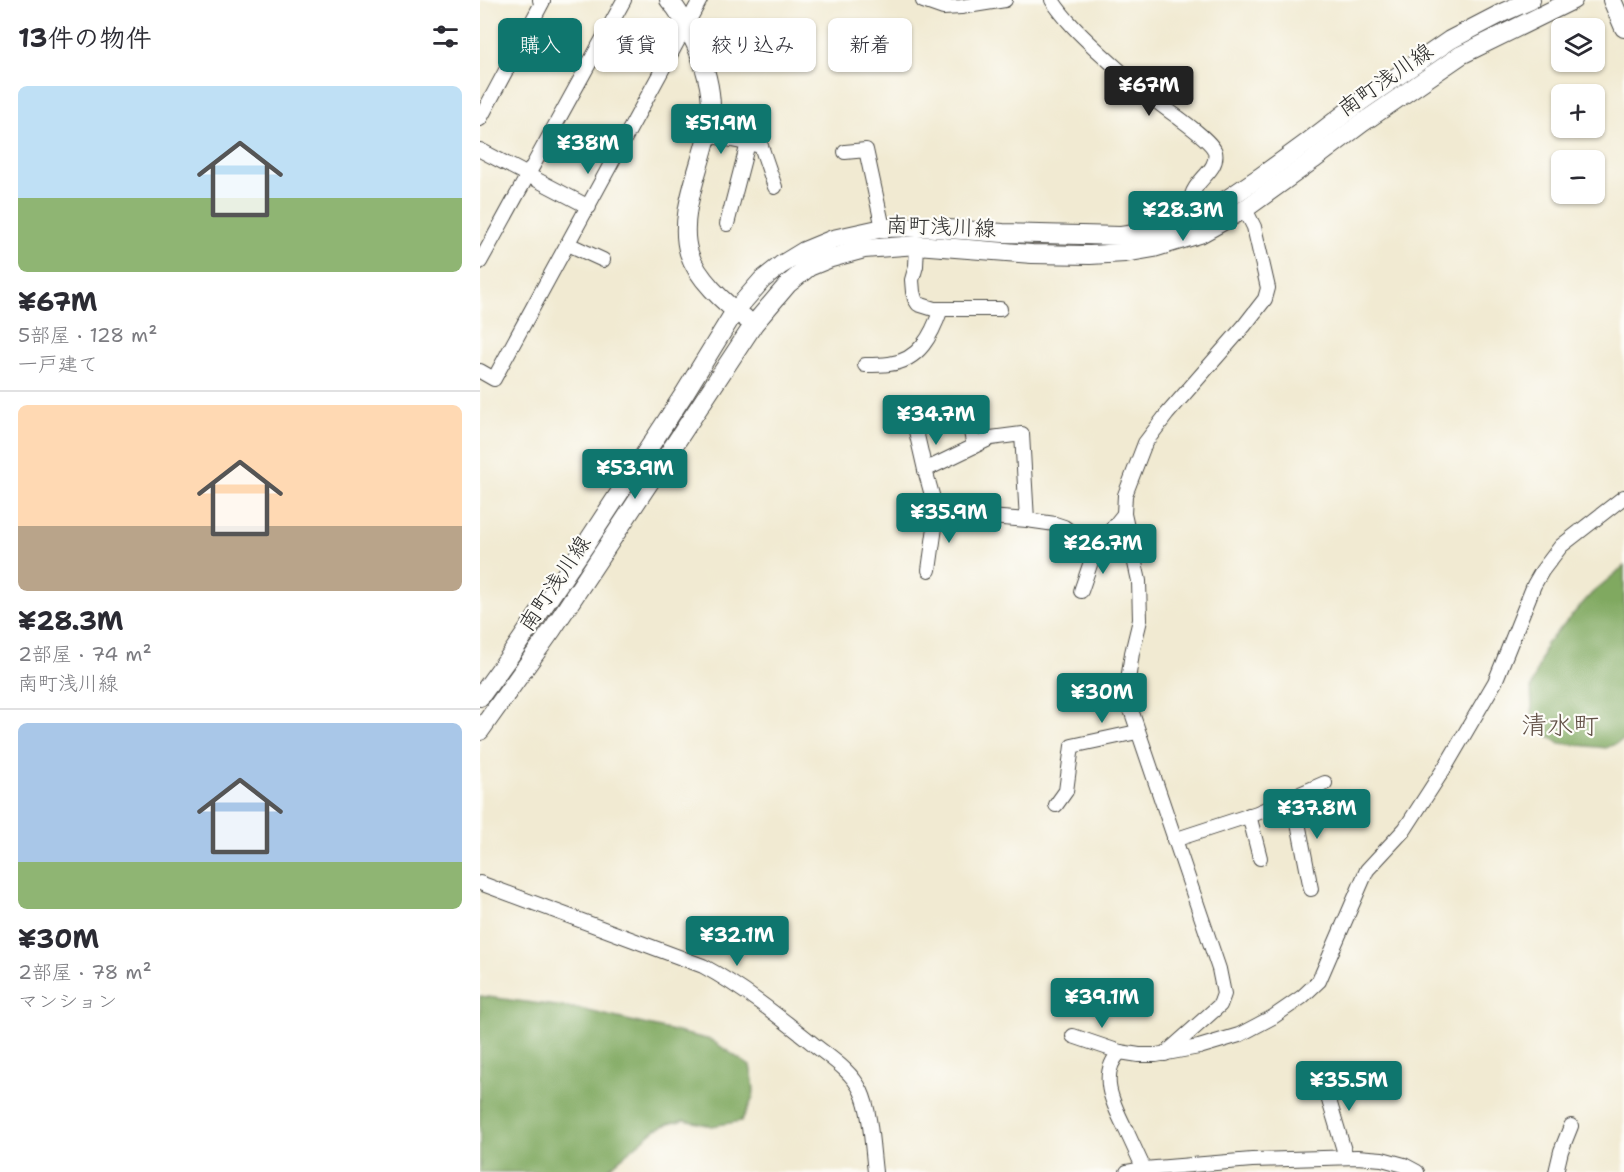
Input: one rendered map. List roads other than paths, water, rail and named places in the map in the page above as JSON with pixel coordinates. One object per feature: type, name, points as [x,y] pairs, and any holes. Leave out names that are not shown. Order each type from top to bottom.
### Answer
[{"type":"street","points":[[480,118],[543,1],[540,0]]},
{"type":"street","points":[[480,262],[624,0]]},
{"type":"street","points":[[669,0],[678,10],[704,62],[710,101],[710,126],[688,212],[686,233],[689,254],[717,296],[754,324]]},
{"type":"street","points":[[480,371],[494,379],[700,0]]},
{"type":"street","points":[[923,1],[944,8],[1005,0]]},
{"type":"street","points":[[1052,0],[1070,25],[1124,76],[1213,147],[1214,165],[1199,182],[1192,195],[1192,208],[1197,226]]},
{"type":"street","name":"南町浅川線","points":[[1197,226],[1211,210],[1450,40],[1531,0]]},
{"type":"street","name":"南町浅川線","points":[[480,731],[559,621],[754,324],[788,284],[809,267],[864,249],[887,246],[917,245],[1032,254],[1090,255],[1125,253],[1154,248],[1197,226],[1245,209],[1362,123],[1461,55],[1573,0]]},
{"type":"street","points":[[1612,0],[1624,28]]},
{"type":"street","points":[[707,135],[761,146],[775,187]]},
{"type":"street","points":[[727,224],[748,143]]},
{"type":"street","points":[[480,150],[588,207]]},
{"type":"street","points":[[845,152],[866,150],[884,228]]},
{"type":"street","points":[[1165,1054],[1220,1005],[1224,994],[1218,969],[1128,701],[1127,687],[1132,653],[1140,620],[1139,581],[1124,514],[1125,495],[1145,443],[1265,299],[1268,288],[1254,226],[1245,209]]},
{"type":"street","name":"南町浅川線","points":[[480,697],[585,544],[684,394],[735,311],[762,280],[781,265],[804,251],[833,239],[884,228],[921,227],[1003,233],[1121,236],[1182,223],[1197,226]]},
{"type":"street","points":[[568,243],[603,260]]},
{"type":"street","points":[[917,245],[916,266],[912,280],[913,292],[918,304],[941,309],[1000,309]]},
{"type":"street","points":[[865,365],[890,364],[908,358],[925,343],[933,331],[941,309]]},
{"type":"street","points":[[968,418],[974,446]]},
{"type":"street","points":[[916,431],[937,513],[929,570]]},
{"type":"street","points":[[926,470],[991,438],[1022,434],[1027,520]]},
{"type":"street","points":[[1073,1036],[1120,1052],[1139,1055],[1165,1054],[1239,1035],[1302,998],[1319,981],[1367,870],[1405,829],[1448,764],[1495,682],[1534,585],[1542,571],[1561,546],[1624,497]]},
{"type":"street","points":[[937,513],[1055,524],[1064,527],[1095,550]]},
{"type":"street","points":[[1081,591],[1095,550],[1124,514]]},
{"type":"street","points":[[1056,805],[1066,791],[1072,746],[1137,732]]},
{"type":"street","points":[[1174,840],[1249,815],[1325,783]]},
{"type":"street","points":[[1293,797],[1311,889]]},
{"type":"street","points":[[1249,815],[1260,858]]},
{"type":"street","points":[[480,883],[703,966],[731,981],[846,1070],[854,1079],[866,1108],[876,1172]]},
{"type":"street","points":[[1120,1052],[1110,1068],[1109,1092],[1144,1169]]},
{"type":"street","points":[[1322,1077],[1346,1157]]},
{"type":"street","points":[[1556,1172],[1571,1126]]},
{"type":"street","points":[[1126,1172],[1252,1160],[1346,1157],[1382,1159],[1417,1172]]},
{"type":"district","name":"清水町","points":[[1560,725]]}]
